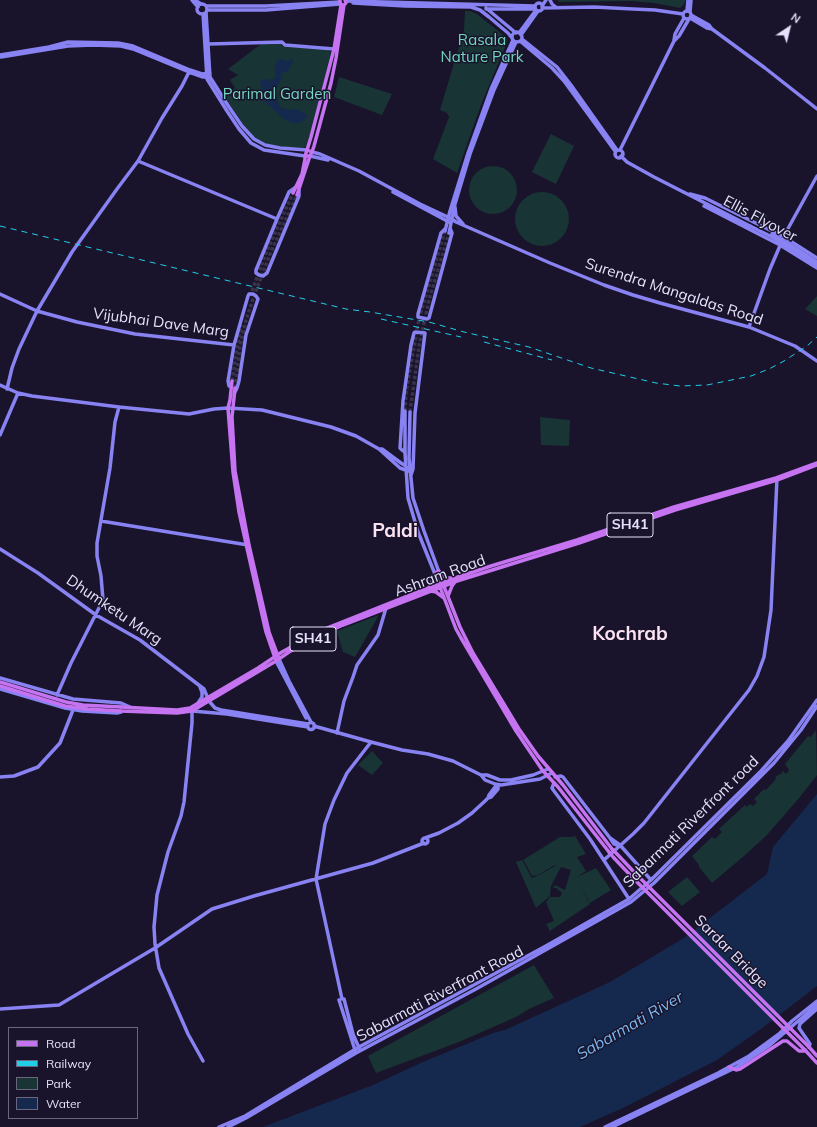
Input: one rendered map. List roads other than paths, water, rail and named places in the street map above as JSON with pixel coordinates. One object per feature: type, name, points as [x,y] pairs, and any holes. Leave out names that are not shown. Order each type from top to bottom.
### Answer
[{"type":"main road","points":[[298,188],[305,156],[312,137],[334,49],[343,3]]},
{"type":"main road","points":[[295,194],[312,152],[324,110],[336,58],[343,3]]},
{"type":"main road","points":[[307,150],[312,152]]},
{"type":"main road","points":[[305,156],[310,156]]},
{"type":"main road","points":[[232,382],[235,471],[247,545]]},
{"type":"main road","points":[[233,389],[228,408],[233,472],[266,632],[277,658]]},
{"type":"main road","name":"Ashram Road","points":[[122,710],[177,713],[191,709],[320,631],[456,580],[674,507],[777,479],[817,464]]},
{"type":"main road","points":[[446,597],[456,580],[443,576],[437,572],[429,590],[446,597],[473,653],[519,729],[610,850]]},
{"type":"main road","points":[[442,585],[456,629],[516,731],[547,776],[610,850],[634,875]]},
{"type":"main road","name":"Ashram Road","points":[[277,658],[343,625],[429,590]]},
{"type":"main road","points":[[0,682],[66,702],[122,710]]},
{"type":"main road","points":[[0,687],[65,706],[88,709],[122,710]]},
{"type":"main road","name":"Ashram Road","points":[[122,710],[130,707],[177,710],[191,709],[198,703],[209,699]]},
{"type":"main road","name":"Sardar Bridge","points":[[634,875],[817,1056]]},
{"type":"main road","name":"Sardar Bridge","points":[[634,875],[817,1062]]},
{"type":"main road","points":[[731,1068],[736,1070],[740,1069],[783,1041],[787,1041],[799,1051],[806,1051]]},
{"type":"street","points":[[192,0],[200,6]]},
{"type":"street","points":[[195,0],[205,11],[209,44],[208,75],[233,114],[254,139],[260,143],[270,146],[307,150]]},
{"type":"street","points":[[486,9],[541,10],[542,4],[546,0]]},
{"type":"street","points":[[550,0],[557,8]]},
{"type":"street","points":[[622,156],[618,158],[614,154],[618,150],[674,41],[679,36],[690,15],[690,0]]},
{"type":"street","points":[[200,6],[198,12],[266,10],[343,3],[455,2],[536,9]]},
{"type":"street","points":[[343,3],[471,7],[480,10],[508,33],[517,37]]},
{"type":"street","points":[[450,220],[458,181],[492,89],[517,37],[536,9],[537,3],[557,8],[633,8],[655,10],[684,16],[690,15]]},
{"type":"street","points":[[481,5],[517,37],[557,67],[580,96],[618,150],[622,152],[622,156],[690,195],[702,205],[780,245],[817,266]]},
{"type":"street","points":[[205,11],[209,82],[227,112],[251,143],[264,150],[305,156]]},
{"type":"street","points":[[684,16],[690,15],[709,25],[712,29],[817,108]]},
{"type":"street","points":[[674,41],[675,34],[684,16]]},
{"type":"street","points":[[447,230],[452,233],[429,318],[418,317],[441,233],[447,230],[470,154],[517,37]]},
{"type":"street","points":[[209,44],[282,42],[285,45],[334,49]]},
{"type":"street","points":[[0,56],[68,46],[121,46],[133,49],[200,76],[208,75]]},
{"type":"street","points":[[7,389],[12,368],[19,349],[37,311],[72,252],[138,160],[190,71]]},
{"type":"street","points":[[312,152],[341,162],[450,220]]},
{"type":"street","points":[[310,156],[325,159],[353,170],[411,202],[450,220]]},
{"type":"street","points":[[138,160],[277,219]]},
{"type":"street","points":[[749,327],[780,245],[798,208],[817,176]]},
{"type":"street","points":[[298,188],[299,196],[267,274],[263,276],[259,275],[256,273],[256,270],[277,219],[289,192],[298,188]]},
{"type":"street","points":[[690,195],[705,198],[784,237],[817,258]]},
{"type":"street","name":"Ellis Flyover","points":[[690,195],[789,244],[817,262]]},
{"type":"street","points":[[455,204],[456,216],[465,227]]},
{"type":"street","name":"Surendra Mangaldas Road","points":[[450,220],[604,285],[660,303],[749,327],[795,346],[817,361]]},
{"type":"street","name":"Ellis Flyover","points":[[750,225],[778,240],[817,266]]},
{"type":"street","name":"Vijubhai Dave Marg","points":[[0,294],[37,311],[69,320],[135,334],[234,344]]},
{"type":"street","name":"Vijubhai Dave Marg","points":[[249,294],[253,294],[258,299],[246,335],[239,381],[237,388],[233,389],[229,386],[228,381],[234,344],[248,296],[249,294]]},
{"type":"street","points":[[0,386],[18,393],[38,397],[189,414],[233,407],[262,410],[331,427],[356,436],[379,449],[400,468],[408,470],[413,469],[416,402],[424,334],[415,332],[411,345],[403,401],[400,448],[405,452]]},
{"type":"street","points":[[0,435],[18,393]]},
{"type":"street","points":[[57,694],[103,600],[101,576],[97,556],[97,543],[102,521],[119,407]]},
{"type":"street","points":[[408,470],[405,452],[405,417],[408,411],[409,447],[408,498],[415,522],[442,585]]},
{"type":"street","points":[[604,860],[633,834],[654,811],[749,690],[757,676],[764,657],[771,610],[777,479]]},
{"type":"street","points":[[102,521],[247,545]]},
{"type":"street","name":"Dhumketu Marg","points":[[0,549],[38,573],[96,615],[140,640],[204,689],[209,699]]},
{"type":"street","points":[[337,733],[341,715],[357,665],[378,635],[386,608]]},
{"type":"street","points":[[277,658],[311,729],[314,726]]},
{"type":"street","points":[[122,710],[117,713],[73,710],[65,708],[0,687],[1,678],[73,699],[121,703],[130,707]]},
{"type":"street","points":[[198,703],[202,697],[200,686]]},
{"type":"street","points":[[209,699],[215,708],[221,710],[309,724],[313,723],[314,726],[337,733],[402,750],[428,754],[453,761],[481,775],[485,780],[498,786]]},
{"type":"street","name":"Sabarmati Riverfront road","points":[[652,881],[761,771],[788,740],[817,700]]},
{"type":"street","name":"Sabarmati Riverfront road","points":[[561,940],[630,900],[652,881],[774,763],[801,730],[817,706]]},
{"type":"street","points":[[203,1061],[188,1034],[159,968],[155,948],[154,927],[157,895],[168,852],[181,816],[184,802],[192,723],[191,709],[309,724]]},
{"type":"street","points":[[0,778],[14,776],[38,768],[60,743],[73,710]]},
{"type":"street","points":[[342,999],[316,879],[325,824],[334,800],[347,773],[371,742]]},
{"type":"street","points":[[481,775],[487,775],[500,780],[511,780],[533,775],[548,769]]},
{"type":"street","points":[[0,1009],[59,1005],[155,948],[212,909],[373,863],[425,841],[458,823],[472,813],[488,798],[495,787],[540,779],[552,773]]},
{"type":"street","points":[[555,777],[563,777],[610,838],[620,846],[652,881]]},
{"type":"street","points":[[498,786],[500,780]]},
{"type":"street","points":[[554,783],[552,786],[554,791],[590,839],[630,900]]},
{"type":"street","name":"Sabarmati Riverfront Road","points":[[342,999],[356,1051],[476,989],[561,940]]},
{"type":"street","name":"Sabarmati Riverfront Road","points":[[342,999],[352,1034],[360,1049]]},
{"type":"street","points":[[605,1127],[731,1068],[779,1034],[792,1021],[817,1001]]},
{"type":"street","points":[[612,1127],[731,1068],[770,1045],[817,1005]]},
{"type":"street","points":[[809,1047],[810,1044],[799,1028],[800,1024],[817,1009]]},
{"type":"street","points":[[219,1127],[245,1116],[356,1051]]},
{"type":"street","points":[[228,1127],[252,1115],[356,1051]]},
{"type":"water","points":[[292,58],[293,61],[290,68],[281,75],[282,78],[275,91],[279,106],[281,108],[290,110],[296,109],[306,114],[306,118],[299,123],[293,123],[285,120],[261,97],[264,96],[260,82],[262,80],[269,79],[271,82],[277,75],[275,72],[275,66],[277,61],[280,59],[288,61]]},
{"type":"water","name":"Sabarmati River","points":[[817,794],[817,986],[761,1029],[717,1060],[623,1108],[580,1127],[263,1127],[373,1085],[423,1062],[493,1033],[505,1030],[610,982],[684,938],[767,874],[773,847]]},
{"type":"tunnel","points":[[250,296],[266,253],[293,193]]},
{"type":"tunnel","points":[[235,388],[240,347],[246,320],[270,254],[297,195]]},
{"type":"tunnel","points":[[405,411],[406,393],[419,319],[445,231]]},
{"type":"tunnel","points":[[410,412],[419,346],[429,300],[449,233]]},
{"type":"tunnel","points":[[232,381],[241,325]]},
{"type":"railway","points":[[0,226],[346,309],[429,322],[464,332],[529,347],[591,368],[656,383],[680,386],[707,385],[751,376],[784,361],[807,346],[817,337]]},
{"type":"railway","points":[[381,319],[461,337]]},
{"type":"railway","points":[[484,342],[552,360]]},
{"type":"district","name":"Paldi","points":[[395,531]]},
{"type":"district","name":"Kochrab","points":[[630,634]]},
{"type":"park label","name":"Rasala Nature Park","points":[[482,48]]},
{"type":"park label","name":"Parimal Garden","points":[[277,94]]}]
